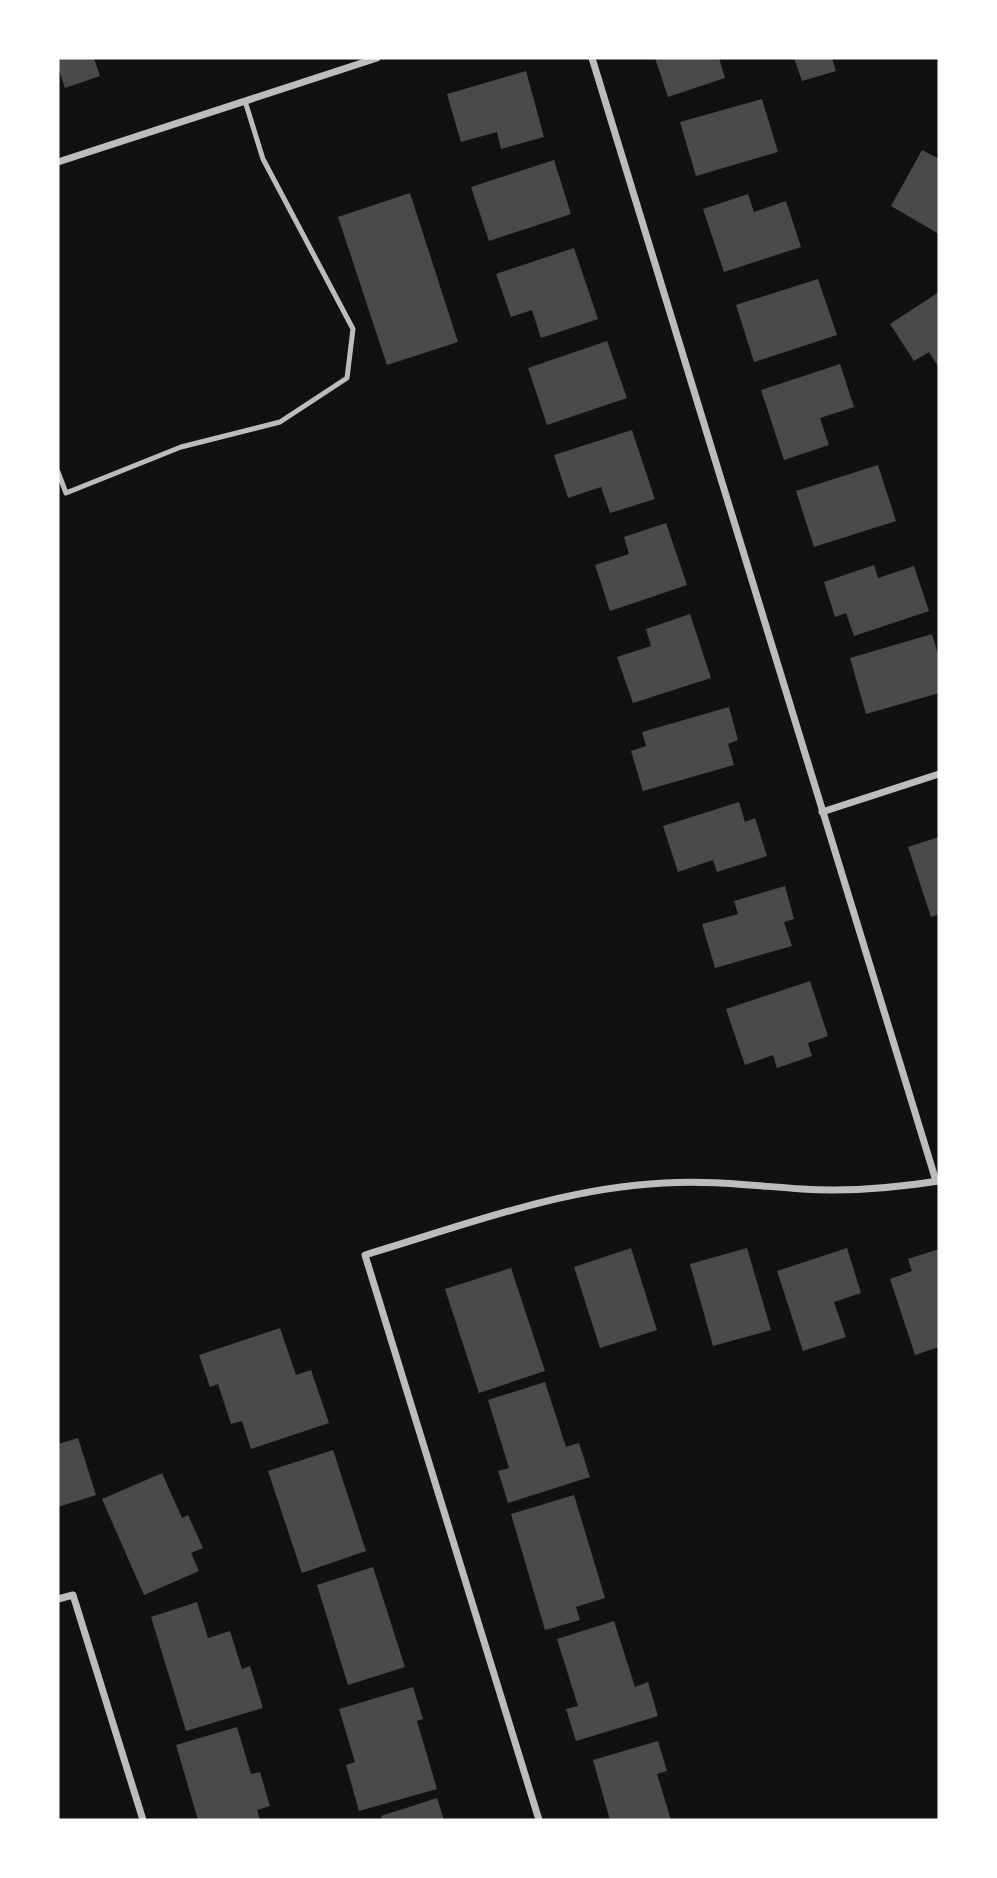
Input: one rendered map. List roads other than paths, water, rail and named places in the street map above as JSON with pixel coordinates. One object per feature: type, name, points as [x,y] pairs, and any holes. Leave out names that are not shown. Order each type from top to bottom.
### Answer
[{"type":"street","points":[[58,162],[377,58]]},
{"type":"street","points":[[539,1820],[365,1255],[547,1200],[625,1186],[665,1182],[714,1182],[840,1190],[938,1181],[822,812],[592,58]]},
{"type":"street","points":[[822,812],[939,774]]},
{"type":"street","points":[[58,1600],[73,1595],[143,1820]]},
{"type":"lane","points":[[58,472],[66,493],[181,447],[280,422],[347,378],[354,329],[263,159],[245,101]]}]
